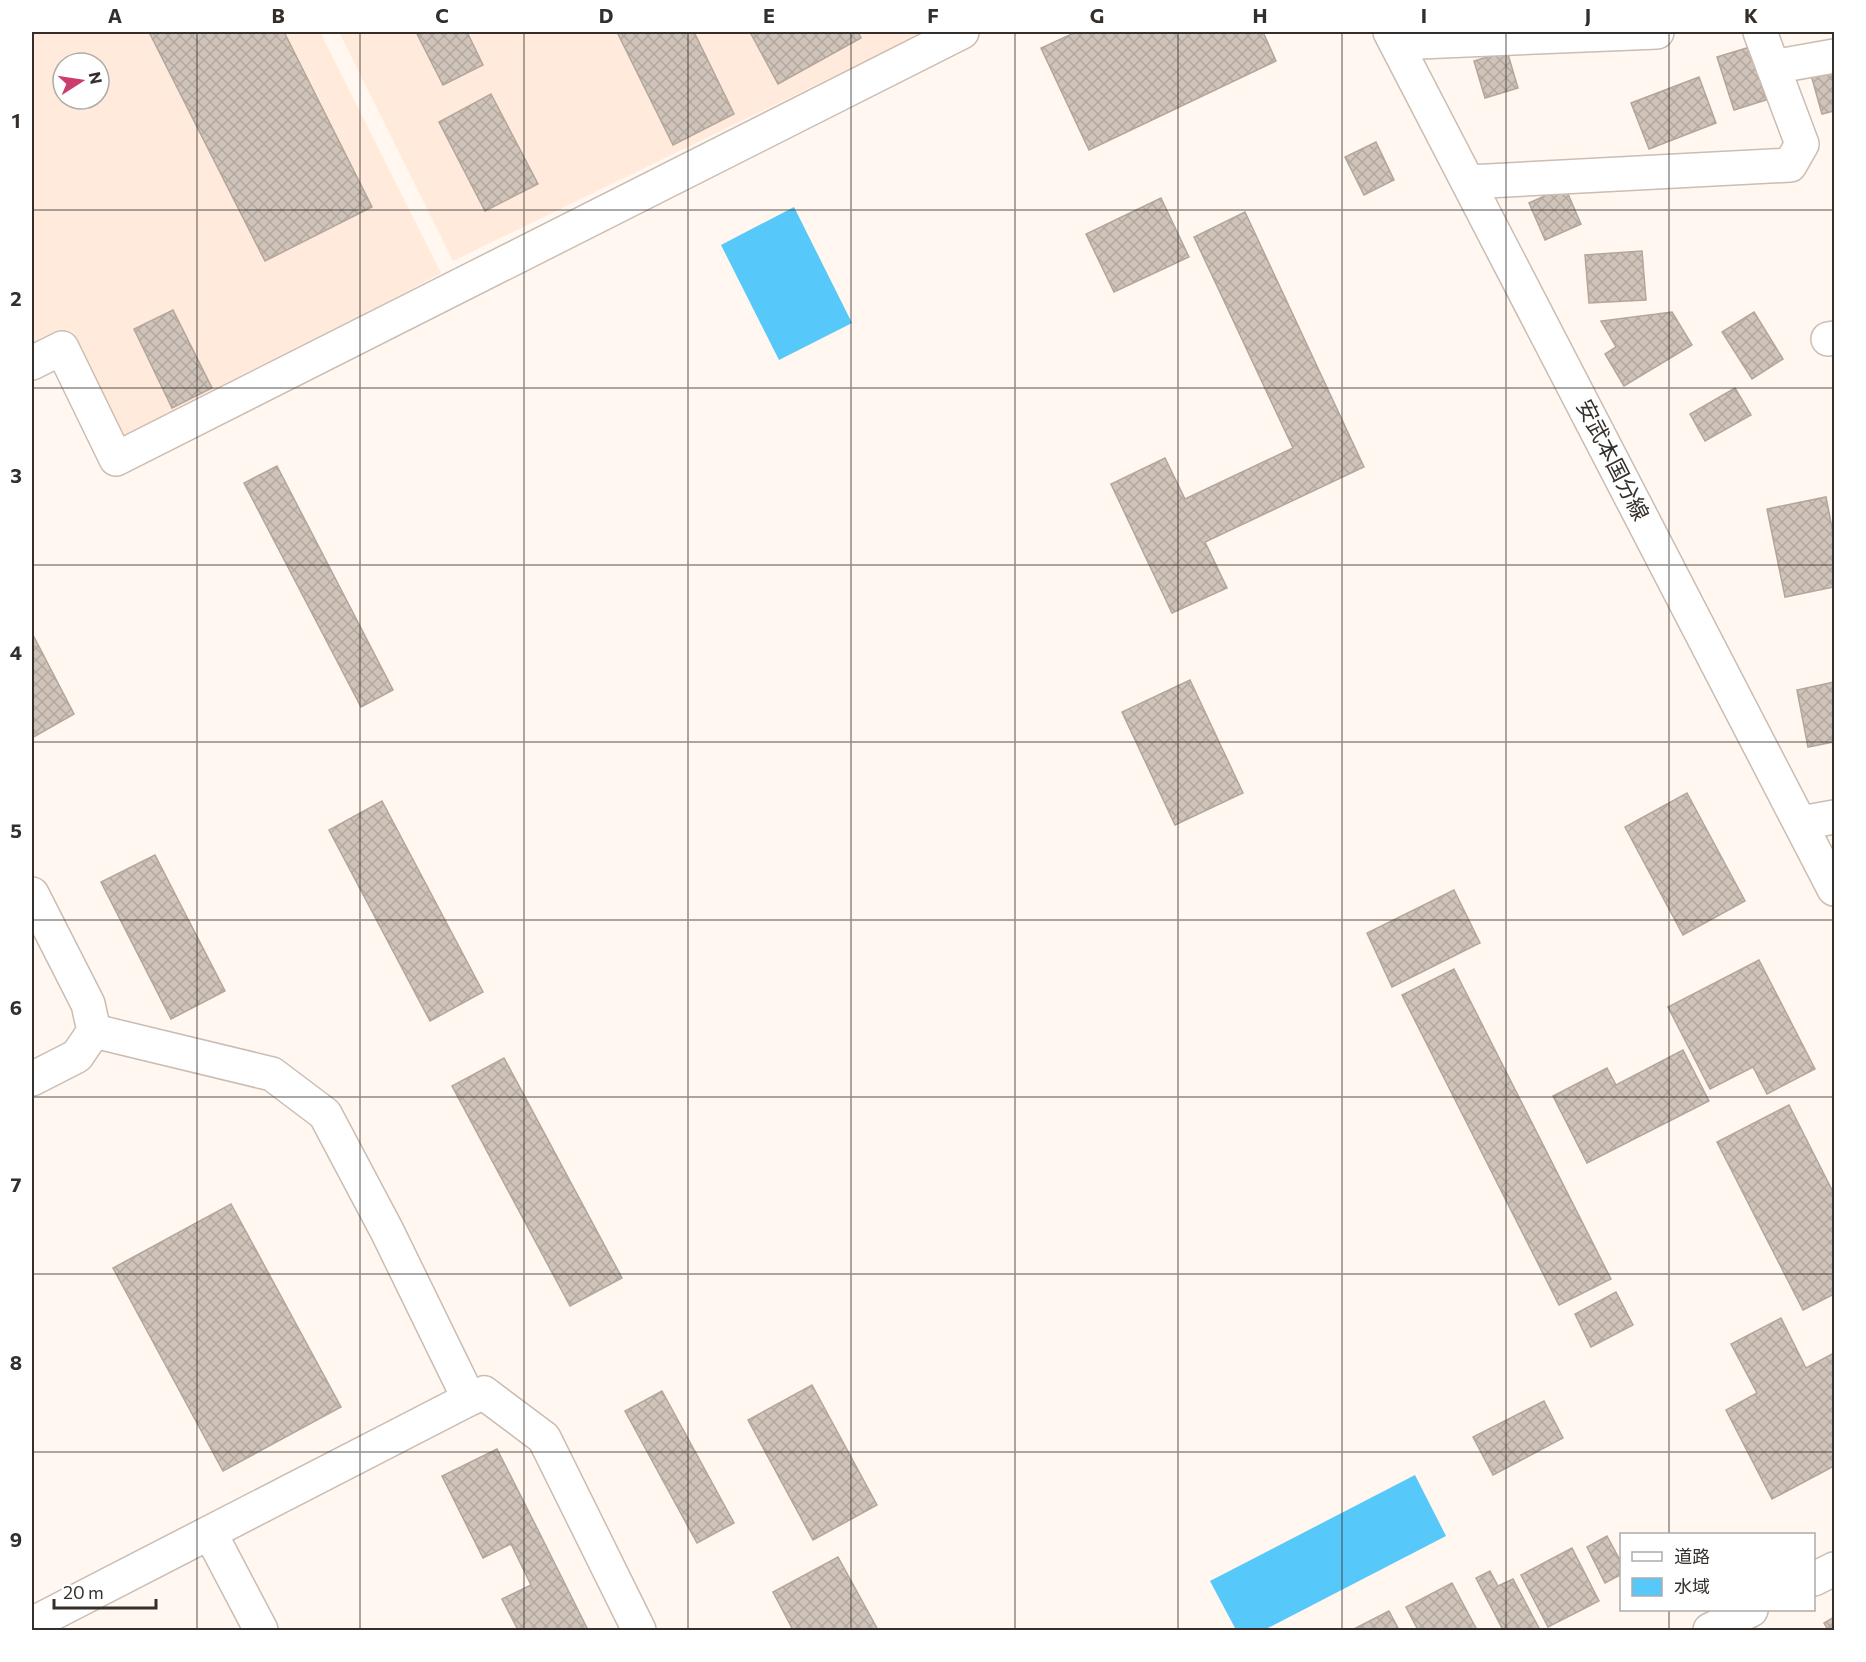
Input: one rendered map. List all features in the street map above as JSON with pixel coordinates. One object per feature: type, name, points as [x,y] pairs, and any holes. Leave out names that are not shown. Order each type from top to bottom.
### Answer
[{"type":"street","points":[[32,363],[62,348],[116,459],[963,32]]},
{"type":"street","points":[[1393,37],[1657,32]]},
{"type":"street","points":[[1469,182],[1790,165],[1802,144],[1760,32]]},
{"type":"street","name":"安武本国分線","points":[[1393,37],[1834,889]]},
{"type":"street","points":[[1773,67],[1834,56]]},
{"type":"street","points":[[1801,823],[1834,817]]},
{"type":"street","points":[[32,894],[88,1004],[94,1031],[77,1056],[32,1079]]},
{"type":"street","points":[[94,1031],[272,1074],[325,1114],[387,1231],[469,1399]]},
{"type":"street","points":[[32,1624],[469,1399],[484,1394],[544,1438],[639,1630]]},
{"type":"street","points":[[210,1533],[261,1630]]},
{"type":"street","points":[[1815,1578],[1834,1569]]},
{"type":"street","points":[[1710,1630],[1748,1611]]},
{"type":"shaded area","points":[[32,32],[320,32],[441,273],[119,446],[59,329],[32,343]]},
{"type":"shaded area","points":[[339,32],[925,32],[453,261]]},
{"type":"water","points":[[794,207],[852,323],[779,360],[721,245]]},
{"type":"water","points":[[1415,1475],[1446,1536],[1264,1630],[1236,1630],[1210,1581]]},
{"type":"building","points":[[149,32],[284,32],[372,207],[265,261]]},
{"type":"building","points":[[416,32],[467,32],[483,65],[443,85]]},
{"type":"building","points":[[617,32],[694,32],[734,114],[673,145]]},
{"type":"building","points":[[750,32],[858,32],[861,38],[778,84]]},
{"type":"building","points":[[1076,32],[1263,32],[1276,61],[1089,150],[1041,48]]},
{"type":"building","points":[[1750,47],[1766,100],[1734,110],[1717,57]]},
{"type":"building","points":[[1507,51],[1518,88],[1485,98],[1474,61]]},
{"type":"building","points":[[1834,68],[1834,111],[1822,114],[1811,75]]},
{"type":"building","points":[[1699,77],[1716,123],[1649,149],[1631,103]]},
{"type":"building","points":[[491,94],[538,184],[485,211],[439,122]]},
{"type":"building","points":[[1376,142],[1394,180],[1364,195],[1345,157]]},
{"type":"building","points":[[1565,187],[1581,224],[1545,240],[1529,203]]},
{"type":"building","points":[[1161,198],[1189,257],[1114,292],[1086,234]]},
{"type":"building","points":[[1245,212],[1364,467],[1205,542],[1227,588],[1172,613],[1111,484],[1165,458],[1185,499],[1293,448],[1194,237]]},
{"type":"building","points":[[1642,251],[1646,300],[1589,303],[1585,255]]},
{"type":"building","points":[[173,310],[212,388],[172,408],[134,329]]},
{"type":"building","points":[[1672,312],[1692,345],[1624,386],[1605,354],[1616,347],[1601,321]]},
{"type":"building","points":[[1754,312],[1783,359],[1752,379],[1722,332]]},
{"type":"building","points":[[1735,388],[1751,415],[1705,441],[1690,414]]},
{"type":"building","points":[[277,466],[393,690],[361,707],[244,483]]},
{"type":"building","points":[[1826,497],[1834,538],[1834,587],[1785,597],[1767,509]]},
{"type":"building","points":[[32,633],[74,714],[32,738]]},
{"type":"building","points":[[1190,680],[1243,793],[1175,825],[1122,712]]},
{"type":"building","points":[[1834,682],[1834,742],[1808,747],[1797,690]]},
{"type":"building","points":[[1687,793],[1745,901],[1683,935],[1625,827]]},
{"type":"building","points":[[382,801],[483,992],[430,1021],[329,830]]},
{"type":"building","points":[[155,855],[225,991],[171,1019],[101,882]]},
{"type":"building","points":[[1454,890],[1480,943],[1392,987],[1367,933]]},
{"type":"building","points":[[1759,960],[1815,1069],[1767,1094],[1753,1067],[1710,1089],[1668,1007]]},
{"type":"building","points":[[1454,969],[1611,1279],[1559,1305],[1402,995]]},
{"type":"building","points":[[1683,1050],[1709,1101],[1587,1163],[1553,1096],[1607,1068],[1616,1085]]},
{"type":"building","points":[[504,1058],[622,1278],[570,1306],[452,1086]]},
{"type":"building","points":[[1789,1105],[1834,1194],[1834,1294],[1803,1310],[1717,1142]]},
{"type":"building","points":[[231,1204],[341,1407],[223,1471],[113,1268]]},
{"type":"building","points":[[1616,1292],[1633,1325],[1591,1347],[1575,1314]]},
{"type":"building","points":[[1781,1318],[1806,1368],[1834,1353],[1834,1466],[1772,1499],[1726,1410],[1757,1393],[1731,1344]]},
{"type":"building","points":[[812,1385],[877,1505],[813,1540],[748,1420]]},
{"type":"building","points":[[662,1391],[734,1523],[697,1543],[625,1411]]},
{"type":"building","points":[[1544,1401],[1563,1438],[1493,1475],[1473,1437]]},
{"type":"building","points":[[497,1449],[588,1630],[518,1630],[502,1599],[531,1585],[511,1544],[483,1558],[442,1476]]},
{"type":"building","points":[[1607,1536],[1620,1560],[1620,1575],[1605,1583],[1587,1547]]},
{"type":"building","points":[[1572,1548],[1599,1601],[1548,1627],[1521,1575]]},
{"type":"building","points":[[838,1557],[878,1630],[793,1630],[773,1592]]},
{"type":"building","points":[[1490,1571],[1498,1586],[1513,1579],[1540,1630],[1503,1630],[1476,1578]]},
{"type":"building","points":[[1452,1583],[1477,1630],[1418,1630],[1406,1607]]},
{"type":"building","points":[[1389,1611],[1399,1630],[1352,1630]]},
{"type":"building","points":[[1834,1617],[1834,1630],[1828,1630],[1824,1623]]}]
